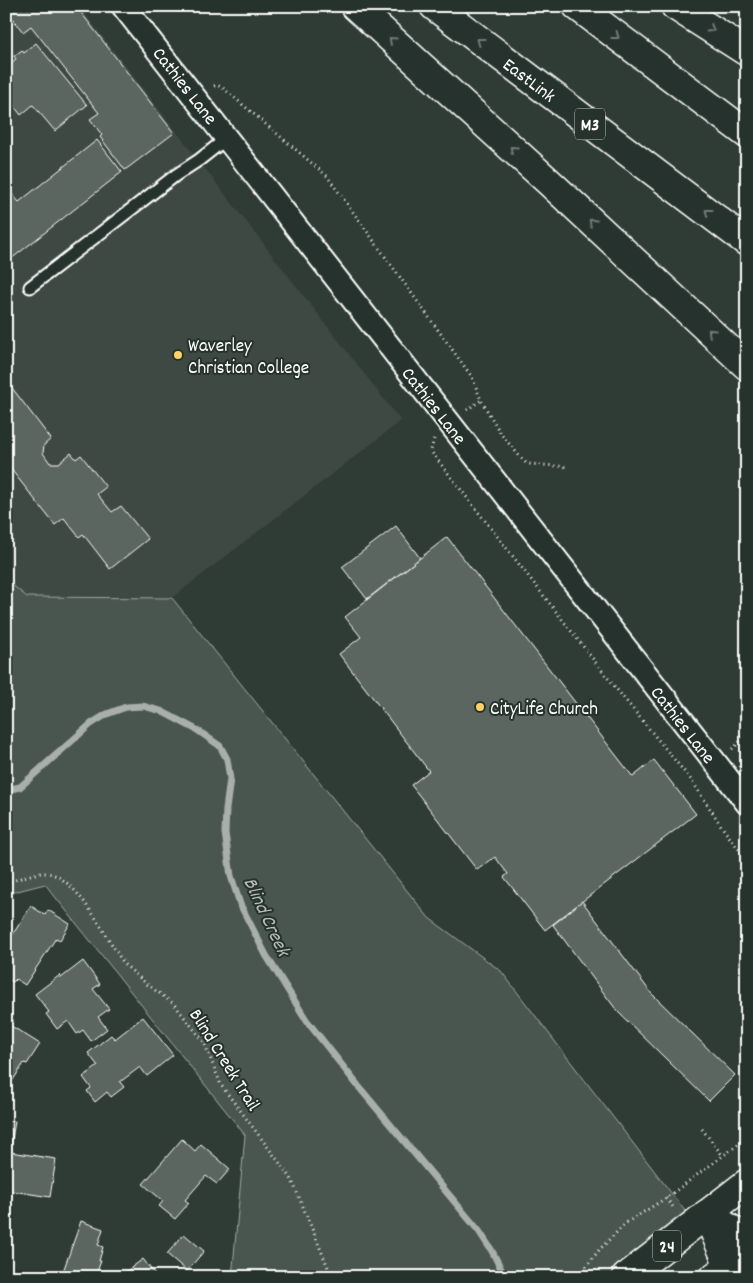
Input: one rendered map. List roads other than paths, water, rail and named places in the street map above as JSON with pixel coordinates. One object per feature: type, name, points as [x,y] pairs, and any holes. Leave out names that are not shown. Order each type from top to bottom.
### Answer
[{"type":"main road","points":[[355,6],[549,182],[747,366]]},
{"type":"main road","name":"EastLink","points":[[434,6],[747,242]]},
{"type":"main road","points":[[577,6],[747,134]]},
{"type":"main road","points":[[675,6],[747,52]]},
{"type":"main road","name":"24","points":[[626,1277],[747,1183]]},
{"type":"main road","points":[[707,1214],[747,1240]]},
{"type":"main road","points":[[707,1214],[732,1268]]},
{"type":"street","name":"Cathies Lane","points":[[124,6],[747,803]]},
{"type":"lane","points":[[30,287],[227,138]]},
{"type":"waterway","name":"Blind Creek","points":[[6,790],[20,787],[91,724],[107,714],[126,707],[143,706],[161,711],[197,730],[220,746],[227,759],[230,779],[225,833],[231,876],[240,904],[266,955],[307,1021],[359,1087],[479,1231],[505,1277]]},
{"type":"place","name":"Waverley Christian College","points":[[178,355]]},
{"type":"place","name":"CityLife Church","points":[[480,707]]}]
